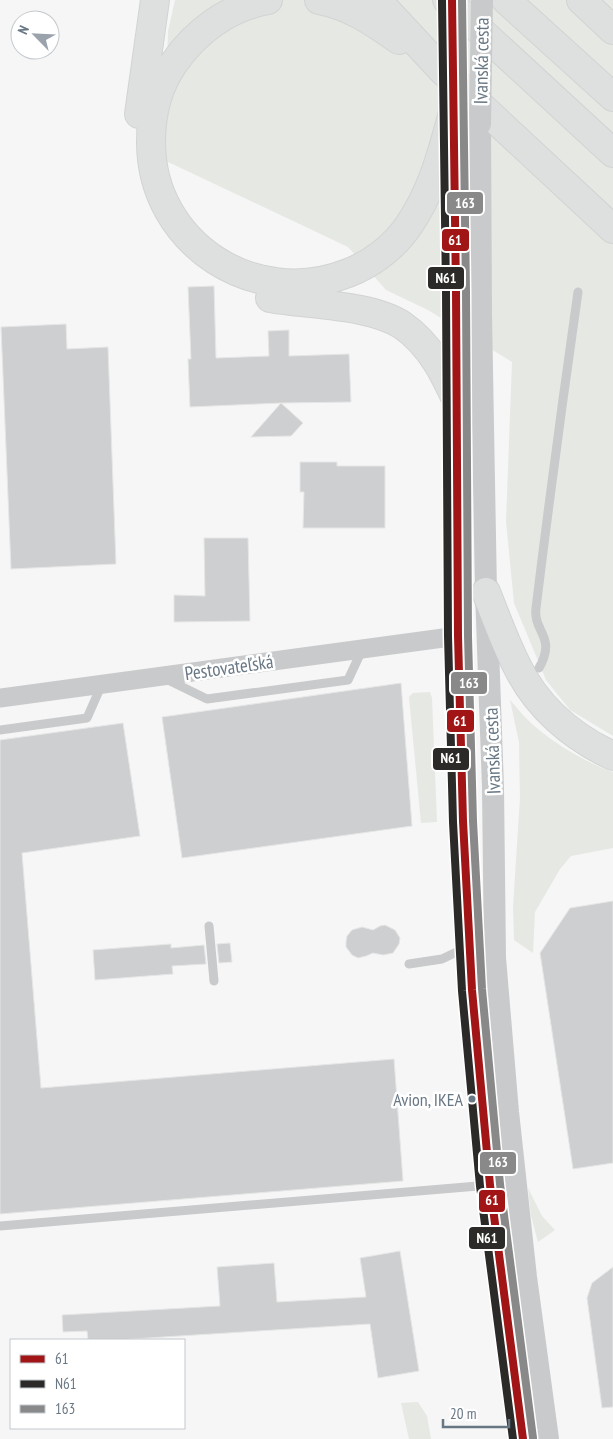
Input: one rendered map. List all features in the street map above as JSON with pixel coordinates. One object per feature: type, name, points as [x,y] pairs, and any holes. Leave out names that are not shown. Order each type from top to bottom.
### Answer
[{"type":"highway","points":[[155,0],[138,122],[144,149],[164,203],[182,231],[210,258],[238,273],[272,283],[303,284],[329,280],[352,272],[372,261],[397,240],[409,226],[431,188],[453,113]]},
{"type":"highway","points":[[268,0],[241,8],[215,21],[189,43],[171,67],[158,97],[152,124],[138,164],[143,189],[155,219],[175,247],[192,264],[226,285],[254,295],[280,300],[364,310],[401,324],[426,347],[456,399]]},
{"type":"highway","points":[[319,0],[348,8],[365,17],[442,70]]},
{"type":"highway","points":[[377,0],[442,70],[613,229]]},
{"type":"highway","points":[[447,0],[613,153]]},
{"type":"highway","points":[[506,0],[613,97]]},
{"type":"highway","points":[[580,0],[613,30]]},
{"type":"highway","points":[[486,592],[516,666],[534,693],[548,711],[564,726],[582,740],[613,756]]},
{"type":"street","name":"Ivanská cesta","points":[[452,0],[458,636],[463,811],[472,990],[490,1185],[523,1439]]},
{"type":"street","name":"Ivanská cesta","points":[[482,0],[480,124],[481,314],[486,592],[493,788],[495,958],[508,1112],[526,1277],[548,1439]]},
{"type":"street","points":[[458,636],[488,633]]},
{"type":"street","name":"Pestovateľská","points":[[0,698],[458,636]]},
{"type":"lane","points":[[539,668],[545,657],[546,641],[535,615],[552,474],[578,292]]},
{"type":"lane","points":[[161,676],[207,698],[348,680],[363,649]]},
{"type":"lane","points":[[0,730],[87,718],[102,684]]},
{"type":"lane","points":[[209,926],[214,981]]},
{"type":"lane","points":[[409,964],[442,959],[470,946]]},
{"type":"lane","points":[[0,1226],[490,1185]]},
{"type":"shaded area","points":[[175,0],[613,0],[613,736],[570,710],[546,680],[514,603],[506,521],[512,362],[428,310],[386,290],[348,247],[164,160],[168,31]]},
{"type":"shaded area","points":[[430,692],[432,698],[437,822],[421,823],[409,697],[413,693]]},
{"type":"shaded area","points":[[510,700],[536,728],[557,743],[591,763],[613,772],[613,848],[571,856],[560,869],[535,912],[533,953],[514,940],[513,907],[520,798],[519,742]]},
{"type":"shaded area","points":[[528,1188],[542,1216],[555,1230],[538,1242],[531,1216]]},
{"type":"shaded area","points":[[418,1402],[427,1416],[431,1439],[409,1439],[401,1403]]},
{"type":"building","points":[[214,286],[216,358],[269,356],[268,331],[289,330],[289,356],[349,354],[351,402],[190,407],[188,359],[191,359],[188,287]]},
{"type":"building","points":[[66,324],[67,349],[108,347],[116,564],[11,569],[1,327]]},
{"type":"building","points":[[281,403],[303,423],[291,436],[251,437]]},
{"type":"building","points":[[300,462],[337,462],[337,466],[385,466],[385,528],[303,528],[304,492],[300,492]]},
{"type":"building","points":[[204,538],[248,538],[250,621],[174,622],[174,595],[205,596]]},
{"type":"building","points":[[401,683],[412,826],[182,858],[162,717]]},
{"type":"building","points":[[123,723],[140,836],[22,853],[41,1088],[394,1059],[403,1181],[0,1214],[0,740]]},
{"type":"building","points":[[613,901],[613,1163],[573,1169],[540,953],[570,908]]},
{"type":"building","points":[[385,925],[395,930],[400,938],[399,944],[393,953],[383,955],[373,953],[358,958],[352,955],[346,947],[347,936],[352,930],[362,927],[373,930]]},
{"type":"building","points":[[230,943],[232,962],[219,963],[217,944]]},
{"type":"building","points":[[171,944],[171,948],[204,945],[206,964],[172,966],[173,974],[95,980],[93,950]]},
{"type":"building","points":[[400,1251],[419,1371],[378,1378],[370,1324],[132,1339],[88,1339],[87,1331],[63,1332],[62,1315],[220,1306],[217,1267],[274,1263],[277,1302],[366,1297],[360,1258]]},
{"type":"building","points":[[613,1267],[613,1407],[602,1408],[587,1298],[592,1283]]},
{"type":"transit line","name":"N61","points":[[442,0],[448,636],[453,822],[462,991],[480,1186],[513,1439]]},
{"type":"transit line","name":"61","points":[[452,0],[458,636],[463,821],[472,990],[490,1185],[523,1439]]},
{"type":"transit line","name":"163","points":[[462,0],[468,636],[473,821],[482,989],[500,1184],[533,1438]]},
{"type":"place","name":"Avion, IKEA","points":[[472,1099]]}]
